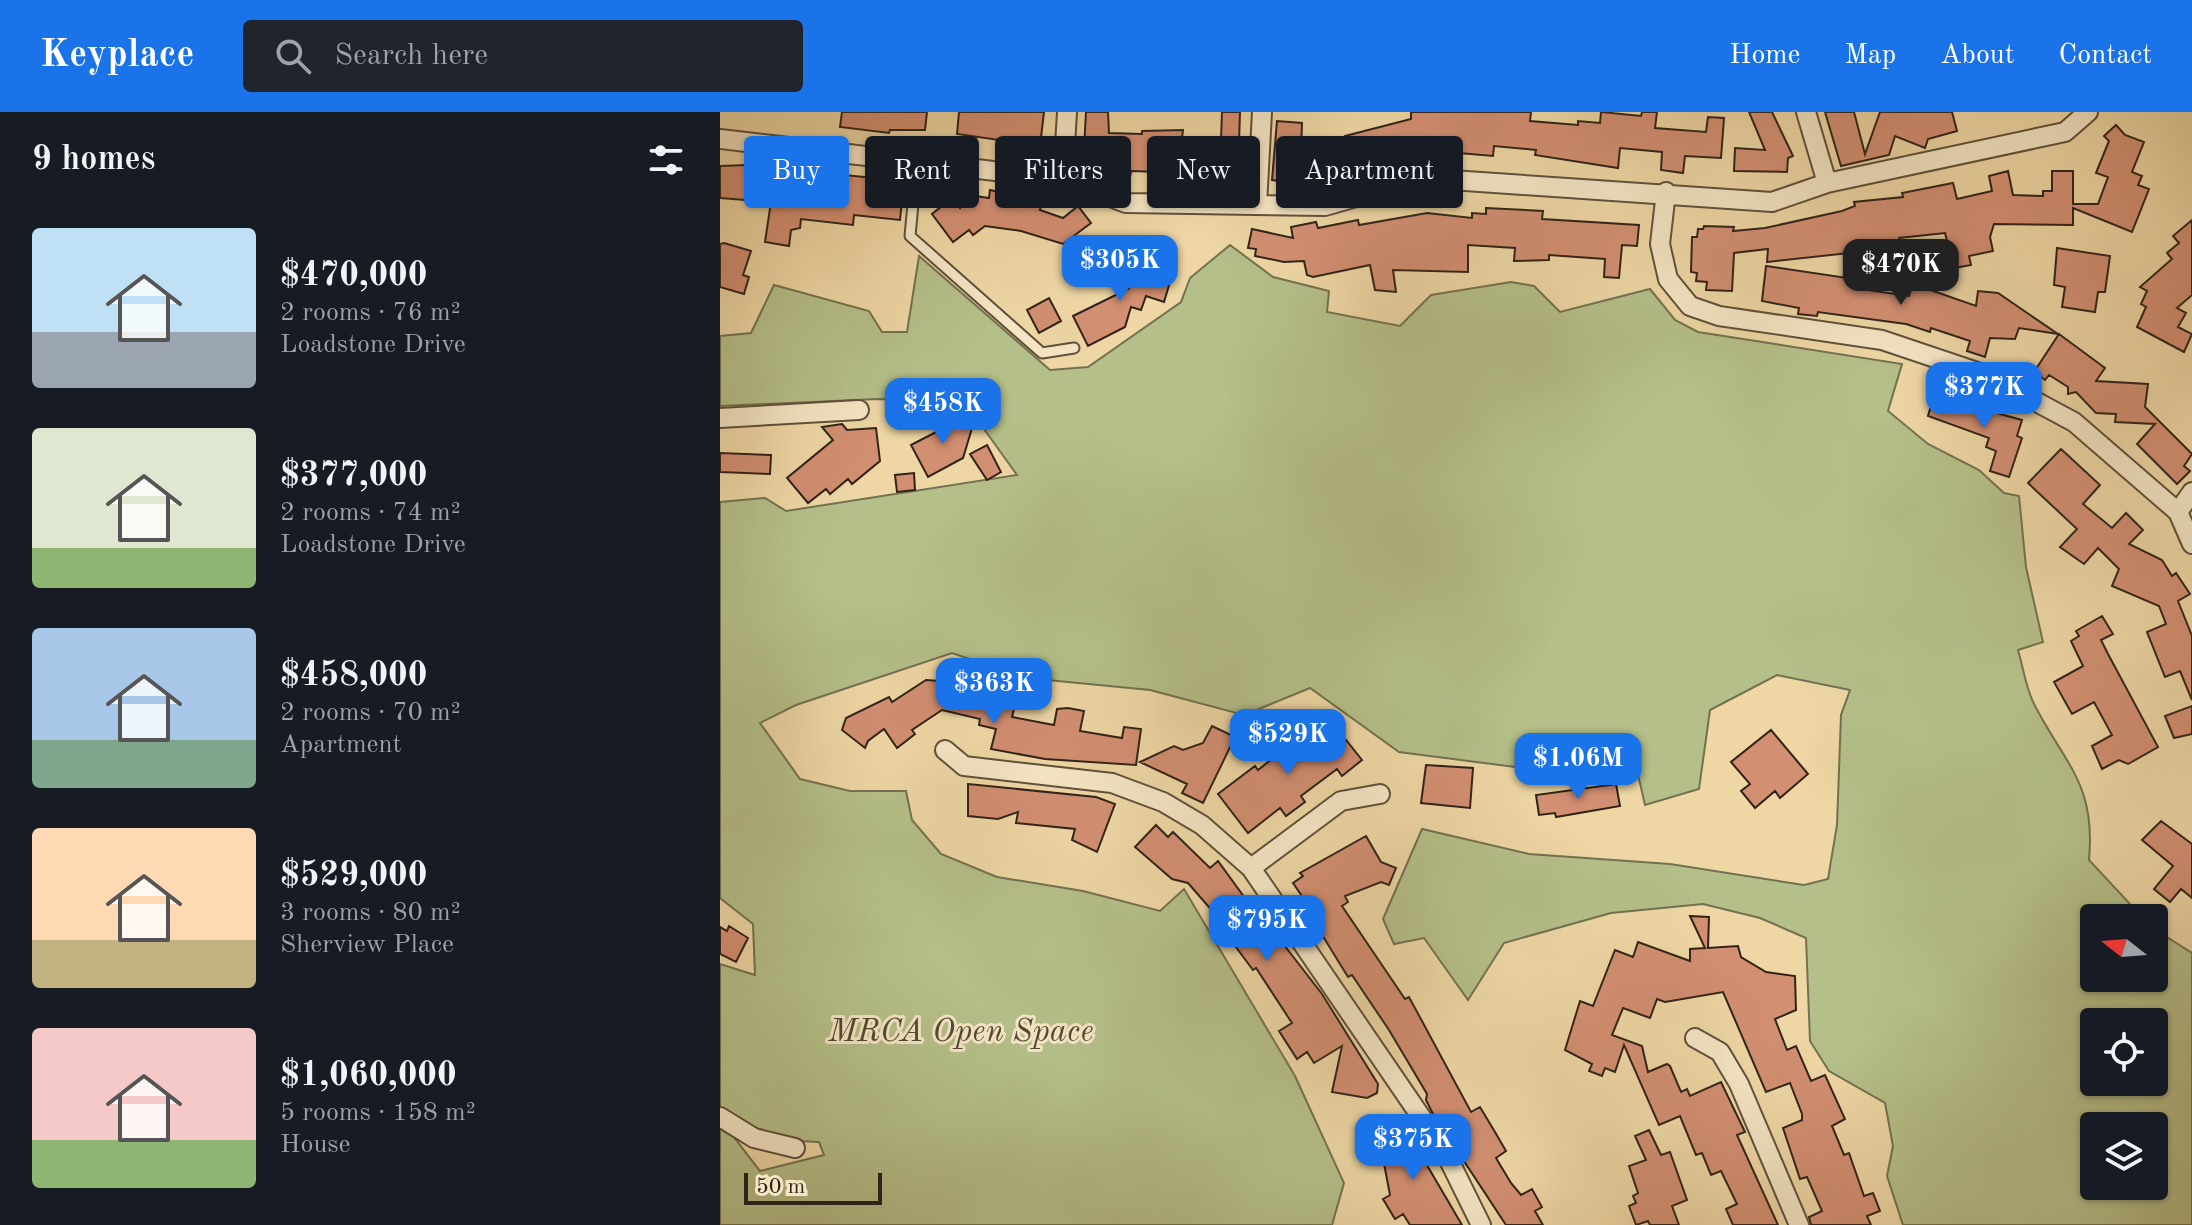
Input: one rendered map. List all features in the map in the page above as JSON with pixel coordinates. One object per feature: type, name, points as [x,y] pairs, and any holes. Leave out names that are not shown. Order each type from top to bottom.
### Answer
[{"type":"street","points":[[1066,136],[1067,112]]},
{"type":"street","points":[[1260,149],[1262,112]]},
{"type":"street","points":[[1806,112],[1827,183]]},
{"type":"street","points":[[1260,205],[1325,206],[1422,178],[1666,192],[1772,202],[1827,183],[2065,132],[2088,112]]},
{"type":"street","points":[[720,139],[865,155]]},
{"type":"street","points":[[1666,192],[1660,244],[1668,279],[1690,306],[1719,316],[1882,340],[1986,375],[2074,422],[2178,512],[2192,544]]},
{"type":"street","points":[[720,418],[859,410]]},
{"type":"street","points":[[2178,512],[2192,492]]},
{"type":"street","points":[[945,750],[964,766],[1112,783],[1163,802],[1202,825],[1251,868],[1445,1152],[1481,1225]]},
{"type":"street","points":[[1251,868],[1341,801],[1380,794]]},
{"type":"street","points":[[1695,1038],[1720,1052],[1739,1084],[1799,1225]]},
{"type":"street","points":[[720,1117],[754,1138],[795,1148]]},
{"type":"lane","points":[[913,208],[910,236],[1042,353],[1074,348]]},
{"type":"green space","name":"MRCA Open Space","points":[[1230,245],[1273,277],[1329,291],[1327,312],[1400,326],[1431,295],[1511,282],[1534,286],[1560,312],[1650,289],[1675,320],[1698,332],[1902,364],[1888,411],[1928,444],[1979,470],[2004,493],[2019,496],[2026,567],[2043,642],[2018,650],[2027,684],[2034,704],[2083,794],[2090,834],[2089,860],[2130,904],[2080,904],[2080,992],[2168,992],[2168,938],[2192,953],[2192,1225],[1903,1225],[1887,1176],[1893,1146],[1885,1103],[1829,1071],[1810,1041],[1806,938],[1760,918],[1703,904],[1611,913],[1504,943],[1468,1000],[1424,938],[1394,944],[1383,919],[1422,829],[1529,854],[1670,864],[1804,885],[1828,879],[1837,825],[1841,715],[1850,690],[1777,675],[1710,710],[1699,789],[1645,805],[1634,757],[1515,767],[1399,752],[1310,688],[1244,715],[1150,690],[1027,678],[952,653],[796,705],[760,723],[800,779],[850,791],[906,791],[912,820],[941,854],[997,877],[1083,891],[1160,911],[1184,889],[1295,1076],[1344,1183],[1332,1225],[720,1225],[720,1126],[733,1136],[760,1171],[824,1155],[819,1142],[767,1132],[720,1107],[720,964],[755,975],[753,924],[720,898],[720,502],[765,498],[786,511],[1017,475],[966,404],[878,399],[720,406],[720,336],[751,333],[774,285],[869,311],[882,332],[907,332],[919,256],[1050,370],[1088,367],[1181,302],[1190,278]]},
{"type":"building","points":[[842,112],[927,112],[925,130],[890,130],[889,133],[840,127]]},
{"type":"building","points":[[959,112],[1044,112],[1041,136],[995,136],[995,139],[957,134]]},
{"type":"building","points":[[1086,112],[1108,112],[1109,133],[1183,130],[1182,136],[1147,136],[1147,172],[1131,171],[1131,136],[1085,136]]},
{"type":"building","points":[[1222,112],[1240,112],[1239,136],[1221,136]]},
{"type":"building","points":[[1411,112],[1531,112],[1530,121],[1578,125],[1578,121],[1600,123],[1601,112],[1641,116],[1642,112],[1657,112],[1655,128],[1706,132],[1708,117],[1724,118],[1721,158],[1685,156],[1683,173],[1661,170],[1662,152],[1620,148],[1618,168],[1535,155],[1536,150],[1494,146],[1493,156],[1463,153],[1463,136],[1345,136],[1411,119]]},
{"type":"building","points":[[1749,112],[1772,112],[1793,156],[1788,158],[1787,172],[1734,171],[1735,148],[1765,150]]},
{"type":"building","points":[[1825,112],[1854,112],[1865,154],[1880,112],[1952,112],[1957,131],[1928,139],[1925,148],[1895,136],[1889,155],[1841,166]]},
{"type":"building","points":[[1277,121],[1302,123],[1302,136],[1276,136],[1276,180],[1272,180]]},
{"type":"building","points":[[2116,125],[2125,135],[2144,142],[2132,172],[2142,176],[2138,185],[2149,189],[2132,232],[2073,208],[2073,225],[1994,224],[1990,237],[1993,251],[1969,256],[1971,265],[1954,268],[1945,233],[1899,238],[1899,243],[1860,247],[1849,253],[1767,262],[1768,249],[1734,253],[1732,291],[1706,290],[1707,282],[1696,281],[1697,273],[1691,272],[1692,237],[1697,237],[1698,229],[1704,226],[1734,227],[1733,231],[1765,228],[1842,211],[1855,206],[1854,202],[1903,197],[1902,193],[1953,183],[1957,199],[1992,191],[1989,176],[2008,171],[2013,195],[2043,196],[2043,191],[2052,191],[2052,171],[2073,171],[2073,204],[2098,204],[2108,177],[2096,173],[2109,141],[2104,136]]},
{"type":"building","points":[[744,165],[744,200],[720,198],[720,166]]},
{"type":"building","points":[[849,176],[865,177],[865,208],[901,208],[900,220],[854,215],[853,225],[801,219],[800,228],[791,230],[789,246],[765,242],[770,208],[849,208]]},
{"type":"building","points":[[990,190],[995,191],[995,208],[1040,208],[1063,218],[1080,208],[1091,223],[1063,244],[1021,231],[985,226],[973,235],[969,230],[953,242],[932,214],[940,208],[979,208],[979,196],[989,198]]},
{"type":"building","points":[[1486,208],[1543,211],[1542,219],[1639,225],[1637,246],[1622,245],[1619,278],[1604,277],[1605,259],[1549,255],[1549,260],[1514,261],[1515,248],[1468,245],[1468,272],[1393,270],[1396,292],[1375,290],[1370,265],[1313,277],[1307,275],[1304,261],[1284,262],[1255,256],[1256,249],[1248,248],[1252,229],[1293,238],[1291,227],[1316,222],[1318,228],[1358,220],[1359,225],[1427,213],[1472,218],[1472,213],[1486,214]]},
{"type":"building","points":[[2192,220],[2192,295],[2177,308],[2186,313],[2178,327],[2192,334],[2184,352],[2137,327],[2146,307],[2141,304],[2147,291],[2140,287],[2172,259],[2167,253],[2179,243],[2173,236]]},
{"type":"building","points":[[720,244],[751,251],[743,275],[749,277],[744,294],[720,287]]},
{"type":"building","points":[[2057,248],[2110,256],[2105,292],[2098,292],[2095,312],[2062,307],[2065,287],[2054,285]]},
{"type":"building","points":[[1112,263],[1170,282],[1164,302],[1146,296],[1141,310],[1131,307],[1125,327],[1088,346],[1073,316],[1128,289],[1106,283]]},
{"type":"building","points":[[1766,266],[1868,281],[1867,290],[1909,296],[1912,286],[1922,287],[1976,306],[1978,291],[1998,293],[2058,334],[2019,328],[2015,339],[1990,338],[1985,357],[1967,351],[1970,341],[1931,328],[1930,332],[1906,324],[1818,312],[1817,316],[1798,314],[1799,308],[1762,301]]},
{"type":"building","points":[[1049,298],[1061,321],[1039,333],[1027,310]]},
{"type":"building","points":[[2059,334],[2105,368],[2096,381],[2148,384],[2145,407],[2192,454],[2184,466],[2190,471],[2177,484],[2137,444],[2155,424],[2115,422],[2116,414],[2096,413],[2076,392],[2068,394],[2068,387],[2049,375],[2045,380],[2034,372]]},
{"type":"building","points":[[1934,396],[2022,420],[2017,436],[2022,438],[2009,477],[1990,471],[1996,451],[1986,447],[1989,438],[1928,416]]},
{"type":"building","points":[[946,417],[973,425],[963,458],[928,477],[911,445],[942,429]]},
{"type":"building","points":[[842,424],[847,430],[876,428],[880,461],[852,484],[848,479],[830,494],[826,489],[808,503],[787,478],[833,440],[822,427]]},
{"type":"building","points":[[987,445],[1001,472],[987,480],[970,454]]},
{"type":"building","points":[[2061,449],[2100,485],[2083,504],[2112,528],[2126,513],[2143,530],[2129,544],[2162,560],[2172,576],[2176,573],[2190,594],[2178,601],[2192,636],[2192,700],[2180,671],[2165,677],[2147,632],[2166,624],[2159,606],[2112,586],[2119,569],[2098,548],[2084,564],[2060,547],[2077,529],[2028,483]]},
{"type":"building","points":[[720,453],[771,455],[770,474],[720,472]]},
{"type":"building","points":[[914,473],[915,490],[897,492],[895,475]]},
{"type":"building","points":[[2102,616],[2113,634],[2101,640],[2158,747],[2128,764],[2119,760],[2102,769],[2092,746],[2112,735],[2094,702],[2072,714],[2054,682],[2083,666],[2071,641],[2079,636],[2076,631]]},
{"type":"building","points":[[926,680],[953,682],[953,692],[1015,705],[1012,717],[1054,725],[1057,709],[1068,708],[1084,711],[1080,731],[1122,738],[1124,727],[1141,729],[1136,765],[1045,759],[991,749],[996,729],[979,725],[980,719],[942,710],[912,730],[915,734],[897,748],[884,729],[868,741],[865,748],[842,730],[846,718],[889,697],[892,702]]},
{"type":"building","points":[[2192,706],[2192,734],[2174,738],[2165,716]]},
{"type":"building","points":[[1325,722],[1341,744],[1346,740],[1362,760],[1342,776],[1337,769],[1301,796],[1305,802],[1286,816],[1280,808],[1248,833],[1218,794],[1255,766],[1258,770],[1316,724],[1319,727]]},
{"type":"building","points":[[1212,726],[1235,737],[1203,803],[1182,793],[1187,784],[1140,762],[1174,746],[1183,750],[1203,743]]},
{"type":"building","points":[[1771,730],[1808,774],[1780,798],[1775,791],[1755,808],[1741,791],[1750,784],[1731,762]]},
{"type":"building","points":[[1426,765],[1473,768],[1470,808],[1421,803]]},
{"type":"building","points":[[968,784],[1096,797],[1115,804],[1097,852],[1072,840],[1075,829],[1016,823],[1018,812],[998,819],[968,816]]},
{"type":"building","points":[[1616,784],[1620,806],[1556,817],[1555,813],[1539,815],[1536,795]]},
{"type":"building","points":[[2161,821],[2192,844],[2192,898],[2181,889],[2170,902],[2154,889],[2173,866],[2142,840]]},
{"type":"building","points":[[1156,825],[1168,837],[1173,832],[1210,868],[1218,861],[1271,934],[1274,932],[1322,994],[1378,1084],[1377,1093],[1367,1098],[1332,1092],[1342,1046],[1314,1063],[1307,1052],[1297,1059],[1279,1031],[1292,1023],[1256,968],[1253,970],[1224,931],[1228,929],[1188,883],[1172,879],[1135,847]]},
{"type":"building","points":[[1366,836],[1381,862],[1396,868],[1389,885],[1381,882],[1345,896],[1348,902],[1342,906],[1405,999],[1409,997],[1471,1112],[1480,1107],[1506,1151],[1496,1158],[1511,1183],[1521,1195],[1532,1189],[1542,1207],[1535,1211],[1543,1225],[1506,1225],[1433,1114],[1426,1100],[1427,1094],[1389,1030],[1352,975],[1348,977],[1316,925],[1312,927],[1298,907],[1306,902],[1293,883],[1303,876],[1300,873]]},
{"type":"building","points":[[1690,916],[1709,917],[1708,948],[1738,946],[1741,957],[1766,972],[1795,976],[1796,1010],[1775,1019],[1787,1050],[1796,1046],[1811,1081],[1825,1075],[1845,1119],[1832,1126],[1844,1155],[1849,1153],[1864,1196],[1873,1193],[1880,1211],[1867,1216],[1871,1225],[1811,1225],[1809,1217],[1822,1211],[1807,1177],[1800,1179],[1783,1128],[1802,1120],[1802,1114],[1790,1083],[1766,1092],[1723,992],[1665,1002],[1657,999],[1650,1018],[1623,1008],[1612,1035],[1642,1046],[1648,1072],[1667,1064],[1670,1066],[1681,1092],[1687,1089],[1690,1096],[1721,1082],[1745,1132],[1737,1135],[1778,1225],[1733,1225],[1726,1209],[1737,1204],[1721,1171],[1711,1175],[1702,1153],[1696,1155],[1680,1116],[1659,1125],[1624,1045],[1615,1072],[1605,1068],[1602,1076],[1589,1071],[1592,1064],[1565,1050],[1580,1001],[1593,1006],[1615,950],[1633,957],[1638,942],[1690,961],[1690,949],[1705,948]]},
{"type":"building","points":[[729,926],[748,938],[736,962],[720,954],[720,927],[727,931]]},
{"type":"building","points":[[1395,1115],[1462,1225],[1410,1225],[1403,1214],[1395,1219],[1383,1199],[1390,1195],[1382,1153],[1389,1152],[1383,1121]]},
{"type":"building","points":[[1649,1130],[1661,1155],[1670,1152],[1687,1200],[1672,1206],[1679,1225],[1650,1225],[1648,1221],[1636,1225],[1629,1206],[1636,1203],[1633,1196],[1638,1193],[1629,1166],[1646,1160],[1635,1136]]}]
